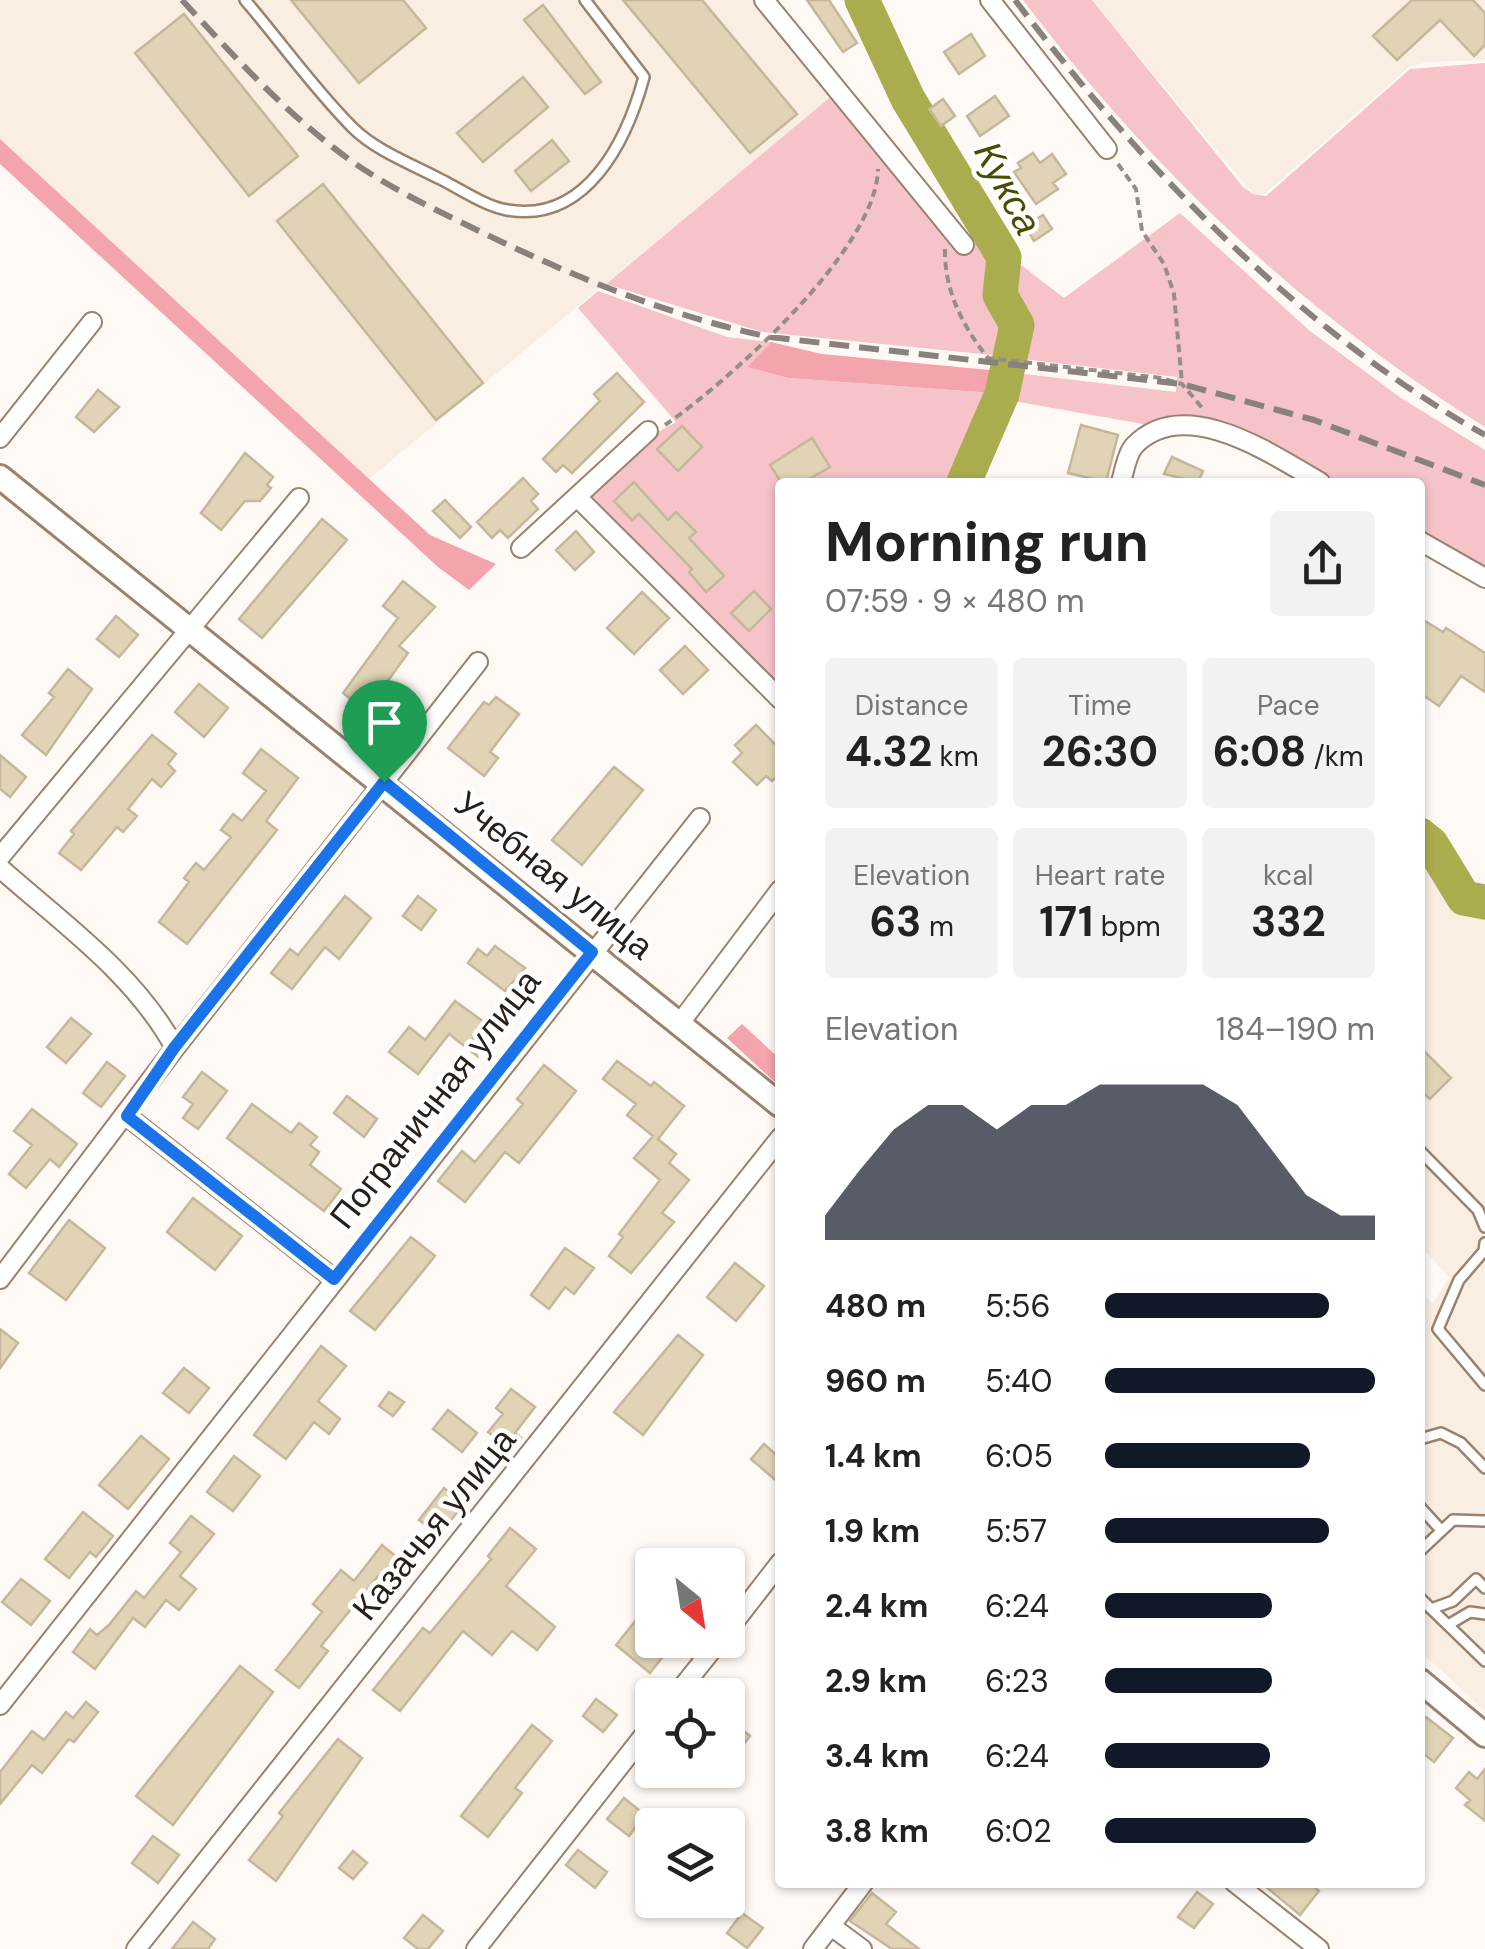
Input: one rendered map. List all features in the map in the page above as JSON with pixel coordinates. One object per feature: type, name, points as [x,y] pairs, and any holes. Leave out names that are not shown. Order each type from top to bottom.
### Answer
[{"type":"street","points":[[764,0],[964,245]]},
{"type":"street","points":[[990,0],[1106,149]]},
{"type":"street","points":[[0,438],[92,322]]},
{"type":"street","points":[[1122,478],[1133,447],[1168,426],[1213,428],[1312,478]]},
{"type":"street","points":[[521,548],[577,498],[605,466],[648,432]]},
{"type":"street","name":"Учебная улица","points":[[0,477],[187,632],[384,782],[775,1102]]},
{"type":"street","points":[[0,857],[299,498]]},
{"type":"street","points":[[577,498],[775,694]]},
{"type":"street","points":[[1425,543],[1485,578]]},
{"type":"street","points":[[0,1279],[127,1116],[174,1048],[478,662]]},
{"type":"street","name":"Пограничная улица","points":[[0,1705],[700,818]]},
{"type":"street","points":[[0,868],[132,986],[154,1011],[174,1048]]},
{"type":"street","points":[[680,1023],[775,897]]},
{"type":"street","points":[[127,1116],[334,1279]]},
{"type":"street","name":"Казачья улица","points":[[136,1949],[775,1144]]},
{"type":"street","points":[[745,1608],[775,1570]]},
{"type":"street","points":[[690,1678],[706,1658]]},
{"type":"street","points":[[1425,1686],[1485,1735]]},
{"type":"street","points":[[476,1949],[635,1747]]},
{"type":"street","points":[[813,1949],[860,1888]]},
{"type":"street","points":[[1242,1888],[1319,1949]]},
{"type":"street","points":[[831,1926],[862,1949]]},
{"type":"lane","points":[[245,0],[355,130],[407,162],[504,210],[539,211],[568,199],[608,166],[632,123],[644,77],[584,0]]},
{"type":"lane","points":[[1425,1156],[1478,1210],[1485,1228]]},
{"type":"lane","points":[[1485,1243],[1484,1251],[1459,1280],[1438,1329],[1485,1385]]},
{"type":"lane","points":[[1425,1438],[1441,1433],[1461,1444],[1485,1468]]},
{"type":"lane","points":[[1425,1512],[1440,1529]]},
{"type":"lane","points":[[1425,1546],[1453,1520],[1485,1522]]},
{"type":"lane","points":[[1431,1608],[1452,1601],[1476,1579],[1485,1588]]},
{"type":"lane","points":[[1425,1603],[1485,1661]]},
{"type":"lane","points":[[1448,1625],[1470,1612],[1485,1614]]},
{"type":"path","points":[[648,432],[714,390],[770,338],[841,253],[865,213],[878,178],[878,139]]},
{"type":"path","points":[[1106,149],[1136,189],[1142,232],[1164,264],[1174,294],[1182,384],[1213,428]]},
{"type":"path","points":[[946,224],[944,266],[954,300],[968,333],[988,358],[1182,384]]},
{"type":"shaded area","points":[[0,0],[756,0],[834,94],[369,479],[0,139]]},
{"type":"shaded area","points":[[1023,0],[1092,0],[1243,187],[1266,196],[1410,69],[1485,63],[1485,427],[1354,336],[1234,235],[1124,123]]},
{"type":"shaded area","points":[[1092,0],[1485,0],[1485,60],[1427,62],[1409,67],[1265,194],[1253,194]]},
{"type":"shaded area","points":[[834,94],[960,250],[980,240],[994,265],[991,290],[1008,325],[1002,356],[762,332],[606,284]]},
{"type":"shaded area","points":[[0,139],[430,535],[496,564],[469,590],[438,567],[0,164]]},
{"type":"shaded area","points":[[1180,213],[1310,331],[1401,398],[1485,450],[1485,569],[1425,534],[1425,478],[1331,478],[1265,439],[1217,421],[1172,417],[1154,426],[1008,400],[1016,373],[1176,392],[1177,377],[1022,359],[1023,323],[1006,291],[1012,258],[1064,298]]},
{"type":"shaded area","points":[[598,291],[727,337],[771,342],[747,367],[788,378],[993,393],[956,478],[775,478],[775,688],[586,497],[647,438],[676,422],[578,308]]},
{"type":"shaded area","points":[[771,342],[822,354],[1000,371],[993,393],[788,378],[747,367]]},
{"type":"shaded area","points":[[1425,853],[1458,904],[1485,909],[1485,1711],[1425,1656],[1425,1296],[1433,1303],[1449,1277],[1425,1251]]},
{"type":"shaded area","points":[[742,1024],[775,1054],[775,1082],[727,1038]]},
{"type":"building","points":[[291,0],[403,0],[426,28],[359,83]]},
{"type":"building","points":[[623,0],[702,0],[797,114],[750,153]]},
{"type":"building","points":[[807,0],[829,0],[857,43],[843,52]]},
{"type":"building","points":[[1412,0],[1473,0],[1485,13],[1485,45],[1474,56],[1440,20],[1397,60],[1373,36]]},
{"type":"building","points":[[543,5],[601,82],[585,94],[524,20]]},
{"type":"building","points":[[184,14],[298,156],[249,196],[135,53]]},
{"type":"building","points":[[971,34],[985,56],[959,74],[944,52]]},
{"type":"building","points":[[523,77],[548,107],[483,162],[457,133]]},
{"type":"building","points":[[995,96],[1009,116],[980,136],[967,116]]},
{"type":"building","points":[[943,99],[955,116],[941,126],[929,109]]},
{"type":"building","points":[[552,140],[569,161],[531,191],[515,171]]},
{"type":"building","points":[[1033,153],[1040,163],[1052,154],[1066,174],[1053,183],[1058,189],[1036,204],[1014,172],[1021,168],[1018,163]]},
{"type":"building","points":[[323,184],[483,383],[436,420],[277,221]]},
{"type":"building","points":[[1043,215],[1052,229],[1034,241],[1025,226]]},
{"type":"building","points":[[617,373],[644,402],[572,473],[563,465],[556,472],[543,459],[600,401],[594,394]]},
{"type":"building","points":[[98,390],[119,407],[94,432],[76,417]]},
{"type":"building","points":[[1081,425],[1118,435],[1107,478],[1068,473]]},
{"type":"building","points":[[682,426],[702,447],[678,471],[657,449]]},
{"type":"building","points":[[812,438],[830,467],[811,478],[778,478],[770,465]]},
{"type":"building","points":[[245,453],[273,477],[267,485],[271,488],[260,501],[245,501],[221,530],[201,513]]},
{"type":"building","points":[[1172,457],[1203,471],[1200,478],[1164,474]]},
{"type":"building","points":[[523,478],[538,494],[531,501],[538,509],[508,538],[500,530],[492,538],[477,522]]},
{"type":"building","points":[[634,482],[668,520],[676,512],[696,532],[689,538],[724,576],[706,592],[689,572],[692,569],[639,514],[632,520],[614,501]]},
{"type":"building","points":[[445,500],[471,527],[460,538],[433,511]]},
{"type":"building","points":[[322,519],[347,540],[262,638],[239,619]]},
{"type":"building","points":[[576,531],[594,552],[575,570],[556,550]]},
{"type":"building","points":[[403,581],[435,607],[399,646],[408,653],[366,711],[343,693],[398,618],[383,606]]},
{"type":"building","points":[[754,591],[771,609],[749,631],[731,613]]},
{"type":"building","points":[[642,592],[669,618],[634,654],[607,628]]},
{"type":"building","points":[[116,616],[138,635],[119,657],[97,639]]},
{"type":"building","points":[[1425,621],[1443,632],[1446,628],[1485,653],[1485,692],[1461,676],[1439,706],[1425,696]]},
{"type":"building","points":[[685,646],[708,670],[683,694],[660,670]]},
{"type":"building","points":[[68,669],[92,689],[46,755],[22,735],[54,697],[49,693]]},
{"type":"building","points":[[199,684],[228,708],[204,737],[175,712]]},
{"type":"building","points":[[496,697],[519,714],[490,752],[498,758],[484,776],[448,748],[484,702],[489,705]]},
{"type":"building","points":[[756,725],[775,744],[775,778],[772,781],[766,776],[757,785],[733,762],[742,753],[735,745]]},
{"type":"building","points":[[152,735],[176,754],[168,764],[175,771],[161,787],[152,779],[128,809],[137,816],[123,832],[117,827],[81,870],[59,853],[74,834],[71,831]]},
{"type":"building","points":[[261,749],[298,778],[266,821],[277,830],[187,944],[159,922],[189,882],[184,878],[196,863],[204,870],[231,837],[221,830],[233,814],[242,821],[266,791],[243,773]]},
{"type":"building","points":[[0,755],[26,777],[10,797],[0,789]]},
{"type":"building","points":[[614,767],[643,790],[582,865],[552,840]]},
{"type":"building","points":[[345,896],[371,918],[339,959],[325,947],[292,989],[271,973],[290,949],[298,955]]},
{"type":"building","points":[[418,896],[436,910],[421,930],[403,916]]},
{"type":"building","points":[[495,946],[525,968],[505,991],[468,963],[478,949],[487,956]]},
{"type":"building","points":[[455,1001],[484,1022],[473,1037],[477,1056],[449,1034],[418,1074],[389,1052],[409,1027],[425,1040]]},
{"type":"building","points":[[71,1018],[91,1034],[66,1063],[47,1047]]},
{"type":"building","points":[[1425,1052],[1451,1078],[1430,1099],[1425,1094]]},
{"type":"building","points":[[617,1061],[651,1086],[654,1082],[684,1106],[658,1139],[676,1154],[669,1163],[689,1180],[662,1213],[674,1222],[631,1273],[609,1256],[623,1237],[619,1234],[660,1180],[634,1158],[653,1136],[627,1115],[636,1104],[603,1079]]},
{"type":"building","points":[[107,1062],[125,1076],[101,1107],[83,1093]]},
{"type":"building","points":[[544,1065],[576,1091],[519,1163],[505,1152],[465,1202],[438,1181],[462,1151],[475,1162],[523,1104],[517,1099]]},
{"type":"building","points":[[202,1072],[227,1091],[198,1129],[183,1118],[193,1104],[183,1097]]},
{"type":"building","points":[[347,1096],[377,1119],[364,1137],[334,1113]]},
{"type":"building","points":[[252,1104],[291,1133],[299,1123],[317,1137],[310,1145],[319,1152],[310,1165],[341,1189],[324,1211],[227,1138]]},
{"type":"building","points":[[32,1109],[77,1144],[59,1167],[50,1159],[26,1188],[9,1174],[32,1145],[14,1131]]},
{"type":"building","points":[[193,1198],[242,1236],[215,1270],[167,1232]]},
{"type":"building","points":[[69,1220],[105,1248],[66,1300],[29,1273]]},
{"type":"building","points":[[411,1237],[435,1256],[375,1330],[350,1311]]},
{"type":"building","points":[[565,1248],[594,1268],[574,1294],[565,1287],[549,1309],[531,1295]]},
{"type":"building","points":[[735,1263],[764,1286],[736,1321],[707,1297]]},
{"type":"building","points":[[0,1329],[18,1343],[0,1368]]},
{"type":"building","points":[[678,1335],[703,1355],[643,1435],[614,1412]]},
{"type":"building","points":[[321,1346],[346,1366],[318,1401],[340,1419],[329,1434],[314,1422],[286,1459],[254,1435]]},
{"type":"building","points":[[184,1368],[209,1388],[189,1413],[163,1393]]},
{"type":"building","points":[[511,1389],[535,1407],[515,1433],[521,1438],[511,1450],[488,1432],[503,1414],[496,1408]]},
{"type":"building","points":[[389,1392],[404,1402],[393,1416],[379,1406]]},
{"type":"building","points":[[448,1410],[477,1433],[462,1452],[433,1429]]},
{"type":"building","points":[[141,1436],[169,1459],[128,1509],[99,1485]]},
{"type":"building","points":[[764,1444],[775,1454],[775,1480],[751,1459]]},
{"type":"building","points":[[234,1456],[260,1476],[233,1511],[207,1492]]},
{"type":"building","points":[[444,1488],[464,1504],[439,1535],[419,1520]]},
{"type":"building","points":[[83,1512],[113,1536],[96,1557],[90,1552],[69,1578],[45,1559]]},
{"type":"building","points":[[191,1516],[214,1534],[180,1576],[196,1589],[179,1610],[166,1600],[145,1627],[133,1618],[95,1669],[73,1652],[90,1629],[97,1635],[109,1625],[136,1591],[144,1598],[181,1552],[170,1543]]},
{"type":"building","points":[[510,1528],[536,1549],[506,1586],[555,1627],[537,1650],[512,1631],[492,1655],[463,1631],[400,1711],[373,1690],[423,1628],[430,1633],[491,1559],[488,1556]]},
{"type":"building","points":[[382,1545],[405,1564],[389,1585],[378,1576],[321,1646],[328,1651],[299,1688],[276,1670],[322,1612],[313,1604],[341,1570],[354,1581]]},
{"type":"building","points":[[21,1579],[50,1601],[31,1625],[2,1602]]},
{"type":"building","points":[[635,1621],[635,1658],[662,1658],[650,1673],[616,1645]]},
{"type":"building","points":[[240,1666],[273,1692],[173,1825],[136,1796]]},
{"type":"building","points":[[596,1699],[617,1715],[603,1732],[583,1716]]},
{"type":"building","points":[[86,1702],[98,1712],[74,1742],[69,1739],[42,1773],[32,1765],[0,1804],[0,1772],[32,1731],[44,1740],[66,1712],[73,1718]]},
{"type":"building","points":[[1425,1718],[1453,1738],[1434,1762],[1425,1755]]},
{"type":"building","points":[[532,1725],[552,1741],[515,1788],[522,1793],[488,1837],[461,1816]]},
{"type":"building","points":[[338,1739],[362,1758],[276,1881],[249,1860],[283,1816],[279,1813]]},
{"type":"building","points":[[1485,1769],[1485,1821],[1465,1805],[1470,1800],[1456,1788],[1469,1772],[1477,1779]]},
{"type":"building","points":[[624,1798],[636,1808],[635,1828],[629,1836],[607,1819]]},
{"type":"building","points":[[153,1836],[179,1855],[158,1883],[132,1863]]},
{"type":"building","points":[[578,1850],[607,1872],[595,1888],[566,1865]]},
{"type":"building","points":[[353,1851],[367,1863],[353,1879],[339,1868]]},
{"type":"building","points":[[1267,1888],[1319,1891],[1300,1915]]},
{"type":"building","points":[[1197,1892],[1213,1904],[1194,1928],[1178,1917]]},
{"type":"building","points":[[872,1893],[896,1912],[886,1924],[919,1949],[892,1949],[850,1921]]},
{"type":"building","points":[[423,1915],[443,1931],[428,1949],[418,1949],[404,1938]]},
{"type":"building","points":[[745,1915],[763,1928],[747,1948],[727,1933]]},
{"type":"building","points":[[193,1922],[215,1939],[208,1949],[172,1949]]},
{"type":"waterway","name":"Кукса","points":[[862,0],[908,99],[1004,257],[1000,295],[1017,325],[1002,394],[966,478]]},
{"type":"waterway","name":"Кукса","points":[[1425,839],[1464,898],[1485,902]]},
{"type":"railway","points":[[182,0],[293,114],[368,172],[479,231],[621,293],[695,318],[770,337],[1182,384],[1314,420],[1485,485]]},
{"type":"railway","points":[[1015,0],[1116,124],[1228,242],[1351,347],[1485,435]]},
{"type":"route","points":[[384,782],[592,952],[334,1279],[127,1116],[174,1048],[384,782]]}]
